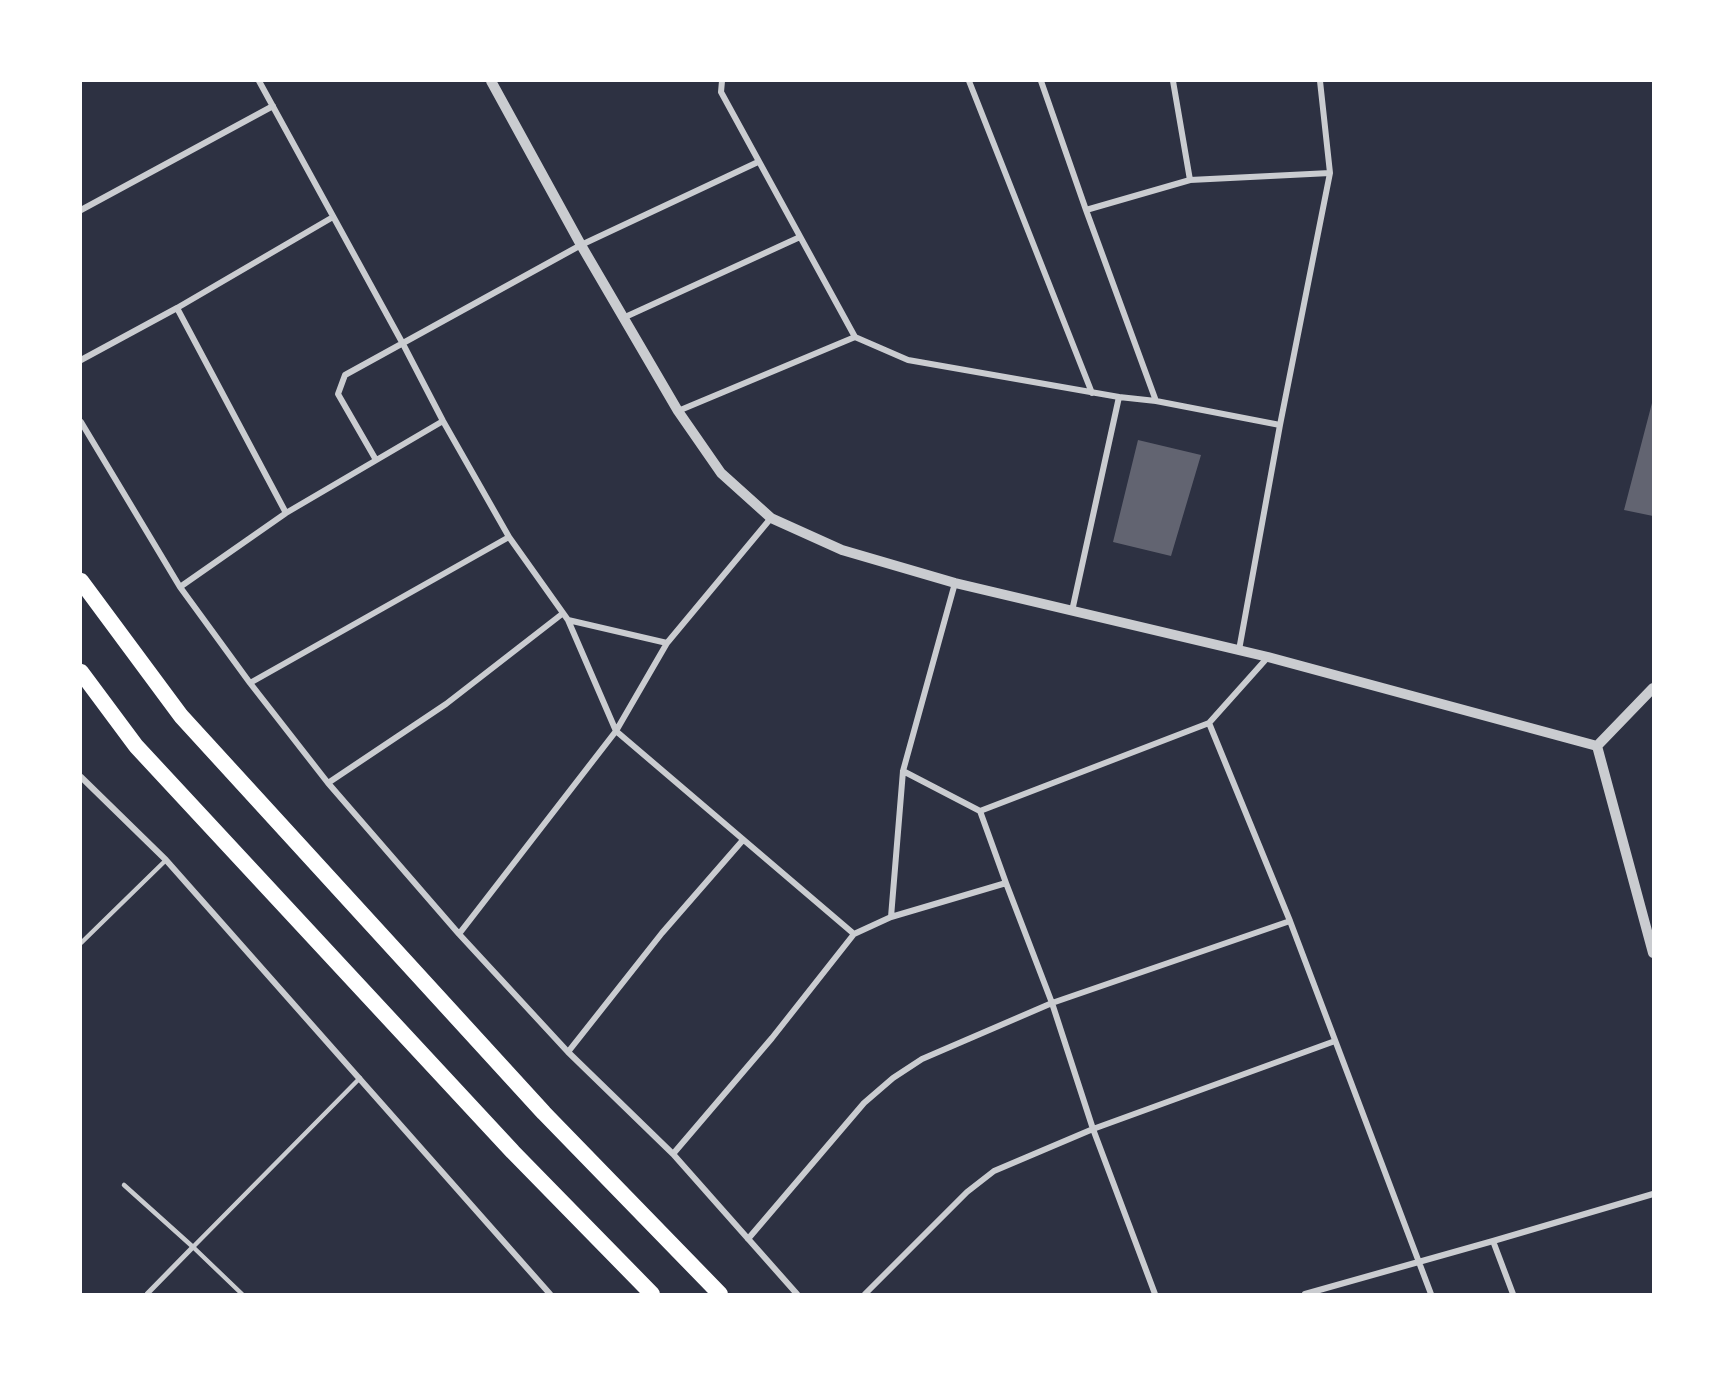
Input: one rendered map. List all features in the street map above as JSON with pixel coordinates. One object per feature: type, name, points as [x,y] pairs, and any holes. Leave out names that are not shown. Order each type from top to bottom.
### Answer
[{"type":"highway","points":[[81,581],[181,716],[544,1113],[720,1294]]},
{"type":"highway","points":[[81,672],[136,746],[513,1152],[651,1294]]},
{"type":"street","points":[[259,81],[404,344],[443,421],[509,537],[567,620],[616,731],[854,934]]},
{"type":"street","points":[[491,81],[581,245],[678,411],[721,473],[771,518],[842,550],[955,583],[1268,657],[1597,746]]},
{"type":"street","points":[[722,81],[721,92],[855,337],[908,360],[1092,393],[1156,401],[1280,425]]},
{"type":"street","points":[[969,81],[1092,393]]},
{"type":"street","points":[[1041,81],[1156,401]]},
{"type":"street","points":[[1173,81],[1191,180]]},
{"type":"street","points":[[1239,650],[1280,425],[1330,173],[1320,81]]},
{"type":"street","points":[[81,210],[273,106]]},
{"type":"street","points":[[376,460],[338,394],[345,375],[581,245],[758,162]]},
{"type":"street","points":[[1086,210],[1191,180],[1330,173]]},
{"type":"street","points":[[81,360],[177,308],[333,217]]},
{"type":"street","points":[[623,318],[800,237]]},
{"type":"street","points":[[177,308],[286,513]]},
{"type":"street","points":[[678,411],[855,337]]},
{"type":"street","points":[[1072,611],[1119,397]]},
{"type":"street","points":[[180,587],[286,513],[443,421]]},
{"type":"street","points":[[81,422],[180,587],[250,683],[328,783],[459,933],[568,1052],[673,1154],[797,1294]]},
{"type":"street","points":[[459,933],[616,731],[667,643],[771,518]]},
{"type":"street","points":[[250,683],[509,537]]},
{"type":"street","points":[[891,917],[903,771],[955,583]]},
{"type":"street","points":[[328,783],[446,704],[562,614]]},
{"type":"street","points":[[567,620],[667,643]]},
{"type":"street","points":[[980,811],[1209,723],[1268,657]]},
{"type":"street","points":[[1597,746],[1653,688]]},
{"type":"street","points":[[1209,723],[1290,921],[1431,1294]]},
{"type":"street","points":[[1597,746],[1653,952]]},
{"type":"street","points":[[903,771],[980,811],[1052,1003],[1093,1129],[1155,1294]]},
{"type":"street","points":[[81,777],[166,860],[550,1294]]},
{"type":"street","points":[[568,1052],[662,933],[743,840]]},
{"type":"street","points":[[673,1154],[772,1038],[854,934],[891,917],[1006,883]]},
{"type":"street","points":[[748,1239],[864,1103],[893,1078],[922,1059],[1052,1003],[1290,921]]},
{"type":"street","points":[[865,1294],[967,1192],[994,1171],[1093,1129],[1335,1041]]},
{"type":"street","points":[[1307,1294],[1653,1194]]},
{"type":"street","points":[[1493,1242],[1514,1294]]},
{"type":"street","points":[[147,1294],[193,1247]]},
{"type":"lane","points":[[81,943],[166,860]]},
{"type":"lane","points":[[193,1247],[360,1078]]},
{"type":"lane","points":[[124,1185],[242,1294]]},
{"type":"building","points":[[1653,403],[1653,516],[1624,510]]},
{"type":"building","points":[[1138,440],[1201,455],[1171,556],[1113,542]]}]
